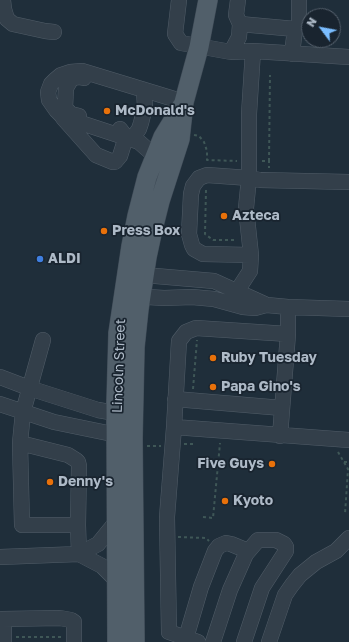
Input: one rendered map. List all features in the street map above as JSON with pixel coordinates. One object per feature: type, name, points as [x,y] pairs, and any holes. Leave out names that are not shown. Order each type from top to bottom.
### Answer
[{"type":"main road","name":"Lincoln Street","points":[[135,276],[153,229],[160,201],[180,140],[184,102],[199,47],[208,0]]},
{"type":"main road","name":"Lincoln Street","points":[[135,642],[131,440],[125,414],[135,347],[132,296],[135,276],[137,216],[147,177],[155,156],[163,137],[184,102]]},
{"type":"main road","name":"Lincoln Street","points":[[117,642],[116,522],[131,440]]},
{"type":"street","points":[[3,0],[7,19],[13,24],[45,32],[54,32]]},
{"type":"street","points":[[180,0],[175,34],[181,43],[231,52],[253,51],[349,57]]},
{"type":"street","points":[[231,52],[239,37],[240,24],[236,15],[238,0]]},
{"type":"street","points":[[292,54],[298,25],[299,0]]},
{"type":"street","points":[[240,24],[296,29]]},
{"type":"street","points":[[235,298],[250,271],[246,255],[246,208],[249,178],[249,114],[253,51]]},
{"type":"street","points":[[155,156],[142,143],[129,138],[122,130],[56,110],[49,100],[48,92],[51,84],[61,75],[70,72],[82,71],[184,102]]},
{"type":"street","points":[[92,74],[86,78],[72,78],[66,88],[64,112],[96,155],[112,162],[115,162],[120,156],[129,138],[139,129],[145,107],[144,91]]},
{"type":"street","points":[[246,255],[203,254],[194,249],[190,238],[191,194],[195,183],[202,176],[207,175],[260,180],[349,182]]},
{"type":"street","points":[[135,276],[214,281],[235,298]]},
{"type":"street","points":[[132,296],[214,299],[235,298],[267,305],[349,309]]},
{"type":"street","points":[[280,436],[288,334],[288,307]]},
{"type":"street","points":[[248,551],[226,543],[218,547],[201,587],[192,640],[169,637],[167,517],[179,342],[186,332],[196,328],[288,334]]},
{"type":"street","points":[[43,340],[23,412],[20,443],[22,525],[78,525]]},
{"type":"street","points":[[0,377],[98,410],[125,414]]},
{"type":"street","points":[[175,399],[282,408]]},
{"type":"street","points":[[0,404],[54,422],[131,440]]},
{"type":"street","points":[[174,427],[349,440]]},
{"type":"street","points":[[20,443],[68,455],[78,462],[79,554]]},
{"type":"street","points":[[0,557],[79,554],[98,544],[106,537],[116,522]]},
{"type":"street","points":[[269,642],[285,595],[292,585],[300,575],[316,562],[336,551],[349,538]]},
{"type":"street","points":[[213,642],[230,590],[248,551],[258,540],[276,540],[286,547],[286,551],[262,588],[244,642]]},
{"type":"street","points":[[79,554],[102,566],[117,581]]},
{"type":"street","points":[[9,637],[1,621],[60,618],[74,622],[71,640]]},
{"type":"path","points":[[269,172],[270,75]]},
{"type":"path","points":[[193,135],[199,136],[204,142],[207,151],[207,160],[269,161]]},
{"type":"path","points":[[206,183],[205,234],[213,240],[241,240],[246,255]]},
{"type":"path","points":[[193,395],[197,337]]},
{"type":"path","points":[[131,440],[167,446]]},
{"type":"path","points":[[178,443],[195,444]]},
{"type":"path","points":[[215,443],[227,443]]},
{"type":"path","points":[[203,517],[213,518],[220,443]]},
{"type":"path","points":[[332,452],[339,452],[348,468],[345,514]]},
{"type":"path","points":[[344,462],[349,462]]},
{"type":"path","points":[[167,536],[206,538],[218,547]]},
{"type":"path","points":[[9,637],[71,640]]},
{"type":"place","name":"McDonald's","points":[[107,111]]},
{"type":"place","name":"Azteca","points":[[224,216]]},
{"type":"place","name":"Press Box","points":[[104,231]]},
{"type":"place","name":"ALDI","points":[[40,259]]},
{"type":"place","name":"Ruby Tuesday","points":[[213,358]]},
{"type":"place","name":"Papa Gino's","points":[[213,387]]},
{"type":"place","name":"Five Guys","points":[[272,464]]},
{"type":"place","name":"Denny's","points":[[50,482]]},
{"type":"place","name":"Kyoto","points":[[225,501]]}]
